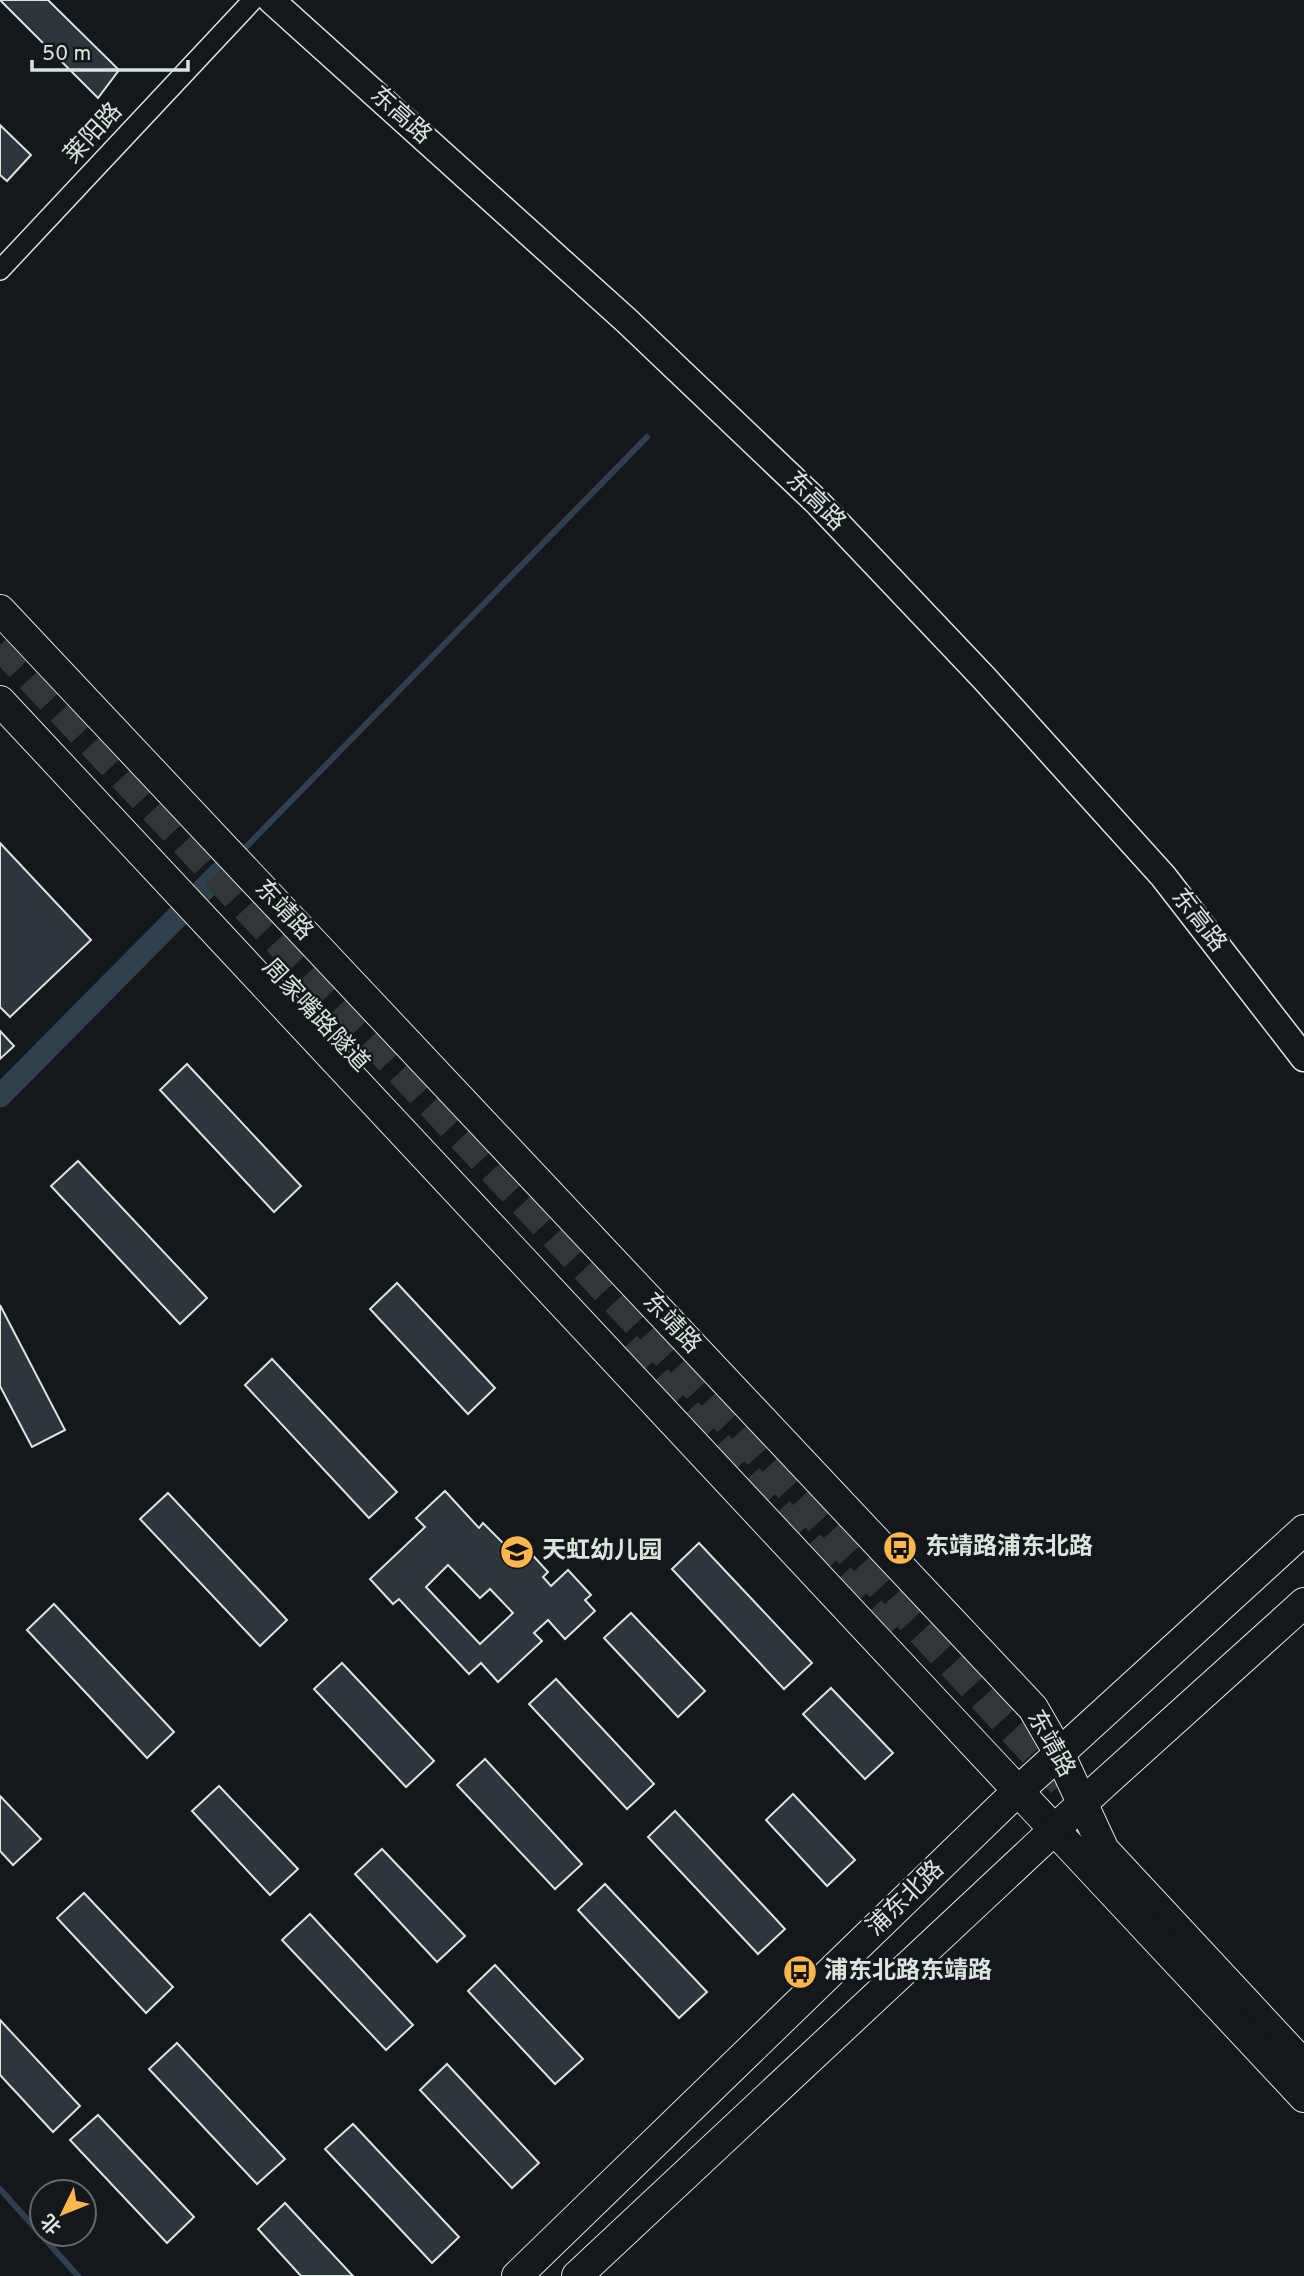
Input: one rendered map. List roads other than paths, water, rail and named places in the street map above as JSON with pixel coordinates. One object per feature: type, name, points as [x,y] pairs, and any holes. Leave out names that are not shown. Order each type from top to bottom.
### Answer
[{"type":"main road","name":"东靖路","points":[[0,610],[1033,1708],[1059,1754],[1104,1850],[1304,2065]]},
{"type":"main road","name":"周家嘴路隧道","points":[[0,688],[178,871],[626,1346]]},
{"type":"main road","name":"东靖路","points":[[0,701],[1304,2097]]},
{"type":"main road","name":"浦东北路","points":[[517,2276],[1018,1792],[1304,1530]]},
{"type":"main road","name":"浦东北路","points":[[577,2276],[1055,1829],[1297,1609]]},
{"type":"street","name":"莱阳路","points":[[0,271],[253,0]]},
{"type":"street","name":"东高路","points":[[271,0],[637,330],[817,502],[984,678],[1163,876],[1304,1058]]},
{"type":"waterway","points":[[243,850],[647,437]]},
{"type":"waterway","points":[[198,895],[225,868]]},
{"type":"waterway","points":[[0,1096],[181,913]]},
{"type":"waterway","points":[[0,2189],[78,2276]]},
{"type":"tunnel","points":[[0,645],[640,1326],[1062,1783]]},
{"type":"tunnel","points":[[626,1346],[892,1634]]},
{"type":"place","name":"东靖路浦东北路","points":[[900,1548]]},
{"type":"place","name":"天虹幼儿园","points":[[517,1552]]},
{"type":"place","name":"浦东北路东靖路","points":[[800,1972]]}]
